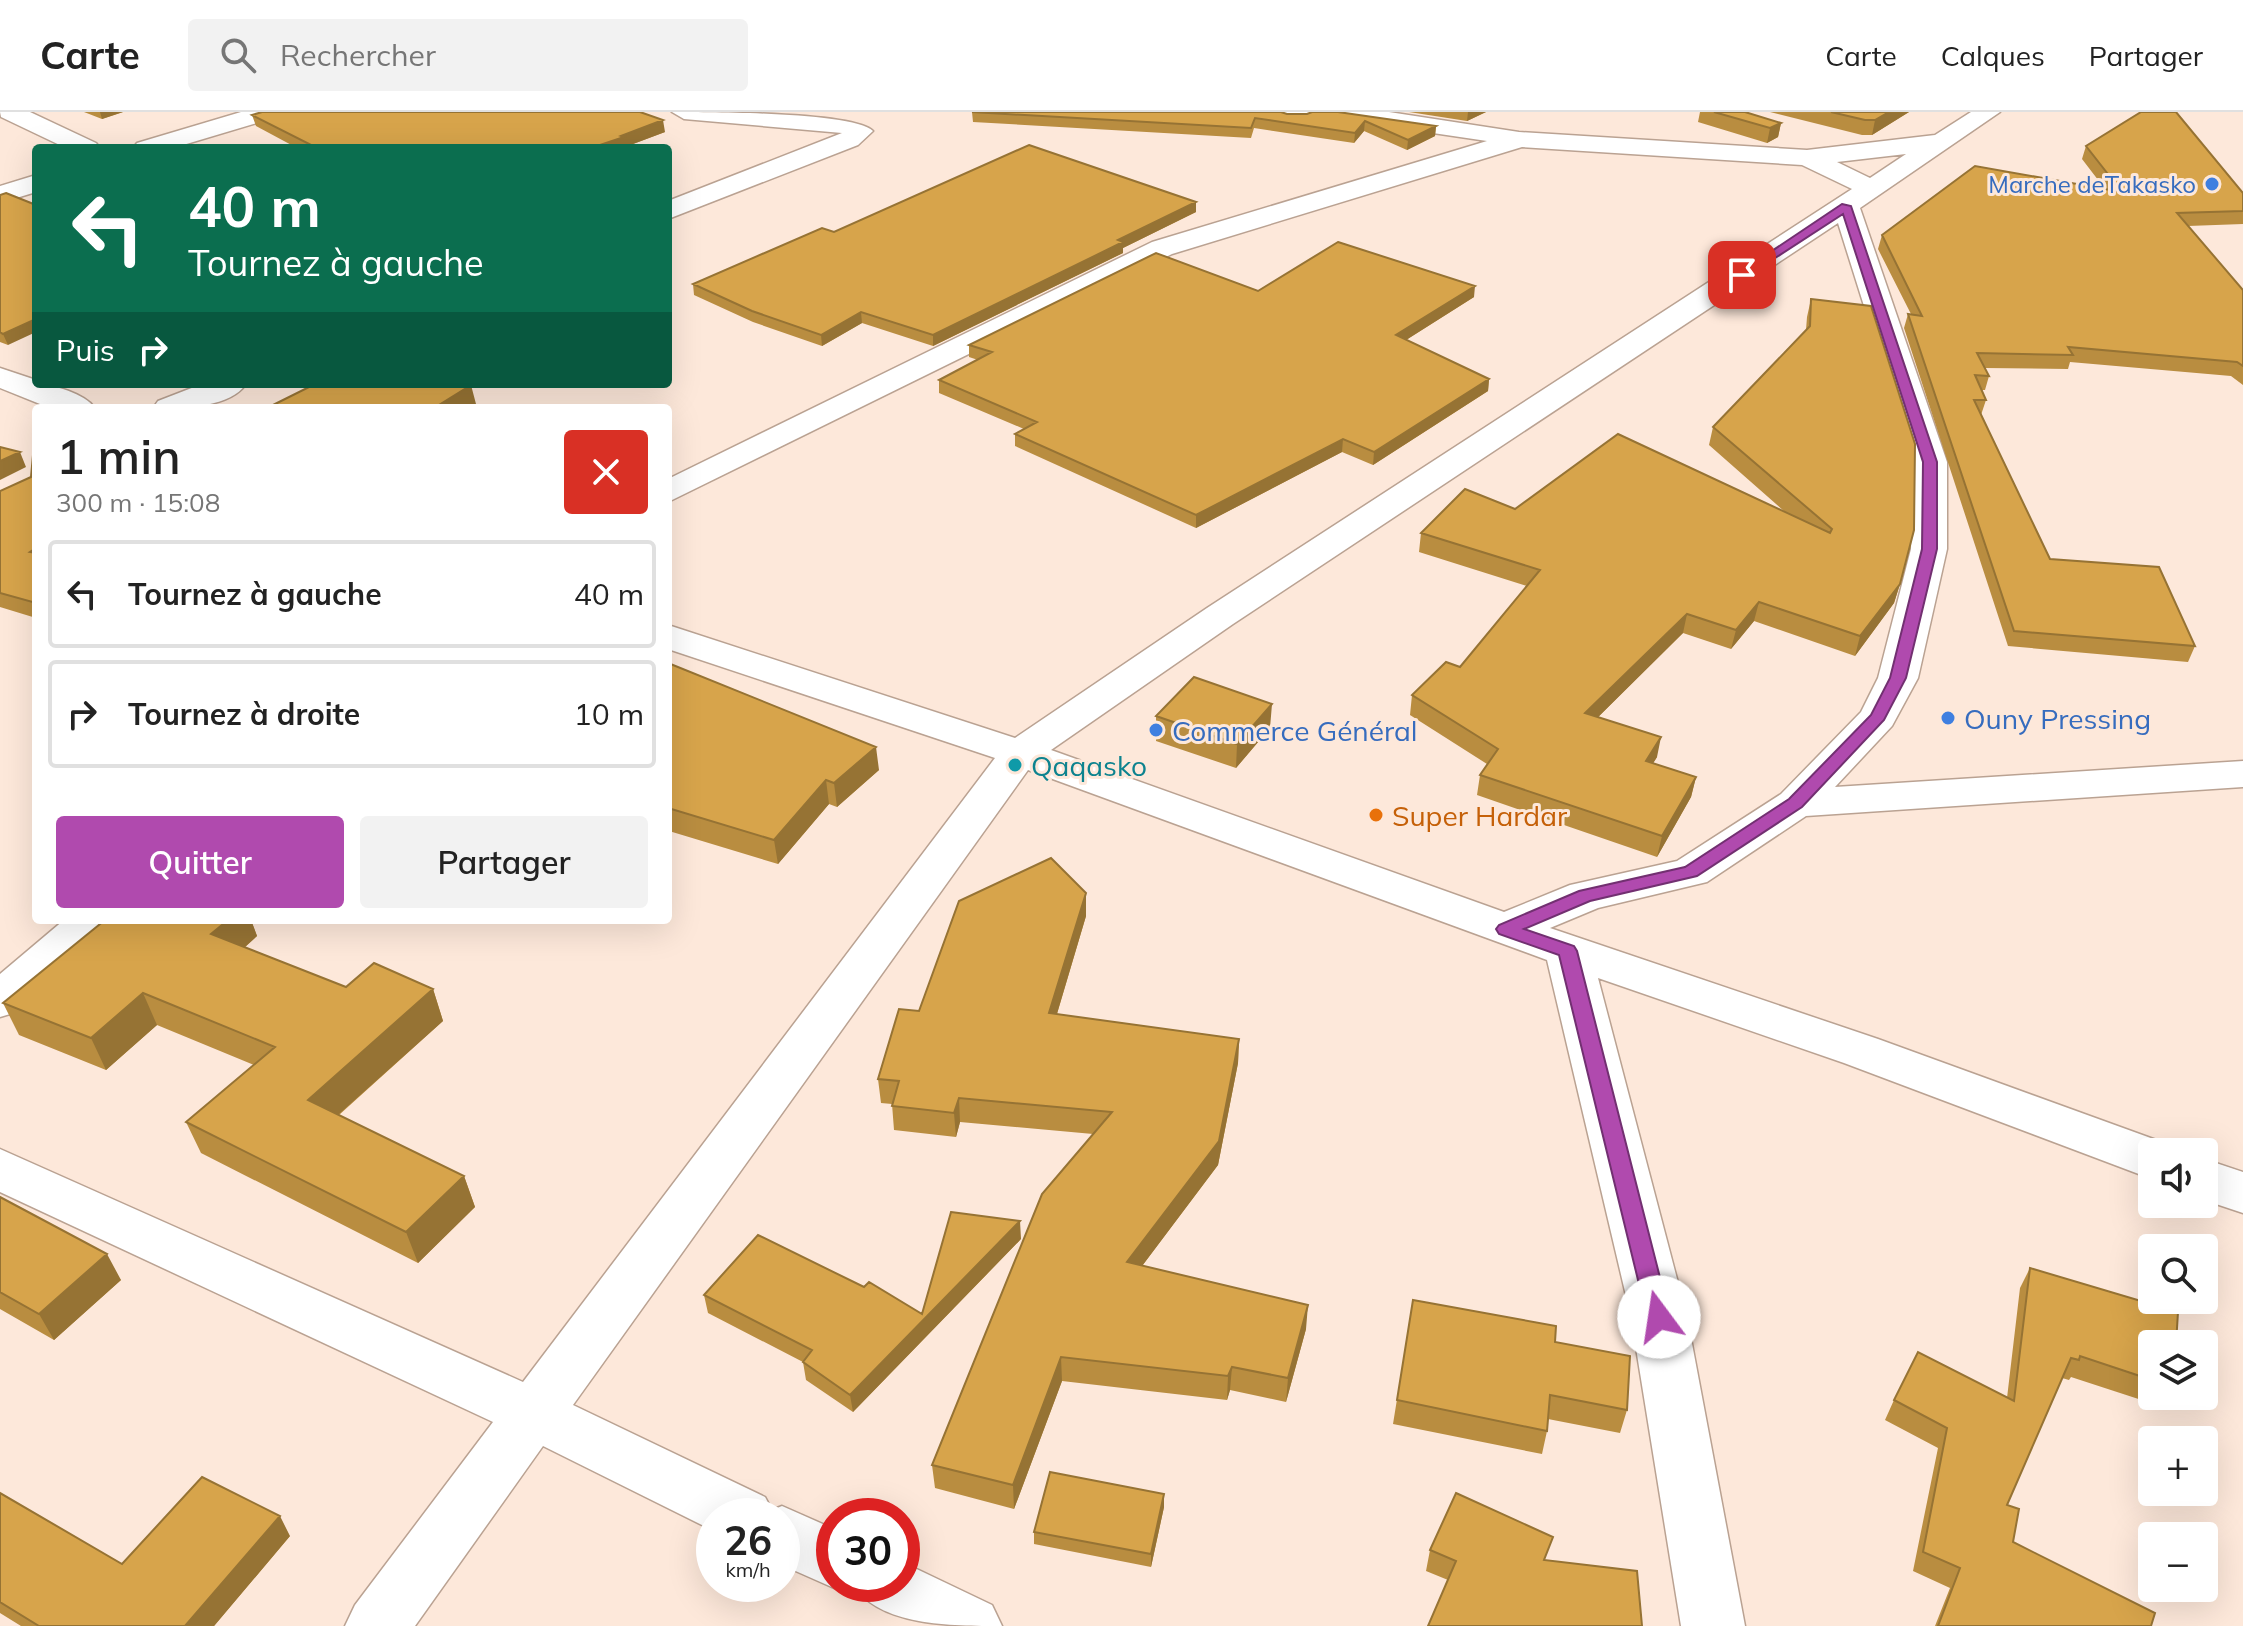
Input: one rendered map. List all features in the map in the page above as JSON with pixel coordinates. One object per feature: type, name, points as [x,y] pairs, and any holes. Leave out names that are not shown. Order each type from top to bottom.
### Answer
[{"type":"street","points":[[10,112],[78,144]]},
{"type":"street","points":[[170,144],[268,112]]},
{"type":"street","points":[[672,209],[849,140],[860,131],[843,124],[684,112]]},
{"type":"street","points":[[1278,112],[1314,112]]},
{"type":"street","points":[[1338,112],[1521,139],[1805,146],[1862,152],[1944,142]]},
{"type":"street","points":[[672,490],[1162,248],[1521,139],[1546,112]]},
{"type":"street","points":[[377,1626],[1020,753],[1234,607],[1988,112]]},
{"type":"street","points":[[1505,929],[1586,896],[1691,872],[1796,803],[1878,717],[1898,678],[1929,549],[1930,462],[1859,198],[1805,146]]},
{"type":"street","points":[[0,195],[32,184]]},
{"type":"street","points":[[0,377],[69,404]]},
{"type":"street","points":[[179,404],[220,388]]},
{"type":"street","points":[[672,637],[1020,753],[1505,929],[1861,1051],[2138,1154]]},
{"type":"street","points":[[1796,803],[2243,774]]},
{"type":"street","points":[[0,1000],[88,924]]},
{"type":"street","points":[[1568,951],[1659,1317],[1713,1626]]},
{"type":"street","points":[[0,1169],[534,1414],[707,1498]]},
{"type":"street","points":[[2218,1184],[2243,1193]]},
{"type":"street","points":[[920,1602],[970,1626]]},
{"type":"building","points":[[262,112],[640,112],[663,120],[603,144],[309,144],[252,115]]},
{"type":"building","points":[[972,112],[1338,112],[1436,126],[1408,140],[1365,121],[1355,133],[1255,118],[1251,128]]},
{"type":"building","points":[[1714,112],[1745,112],[1781,123],[1770,128]]},
{"type":"building","points":[[1831,112],[1889,112],[1875,120],[1865,120]]},
{"type":"building","points":[[2141,112],[2176,112],[2243,193],[2243,211],[2177,213],[2243,290],[2243,366],[2237,362],[2068,347],[2073,355],[1977,353],[1989,376],[1975,375],[1986,400],[1974,400],[2050,559],[2159,567],[2195,646],[2014,631],[1908,314],[1922,316],[1882,235],[1975,166],[2122,192],[2086,146]]},
{"type":"building","points":[[1029,145],[1196,202],[1118,240],[1123,242],[933,335],[861,312],[821,335],[752,311],[693,284],[822,228],[834,232]]},
{"type":"building","points":[[6,193],[32,203],[32,321],[3,334],[0,332],[0,195]]},
{"type":"building","points":[[1338,242],[1475,286],[1396,335],[1489,379],[1374,452],[1343,439],[1196,515],[1015,434],[1037,422],[939,380],[992,352],[969,345],[1156,253],[1258,291]]},
{"type":"building","points":[[1811,299],[1871,306],[1915,444],[1914,530],[1900,584],[1860,636],[1759,602],[1736,630],[1687,614],[1585,713],[1661,737],[1646,761],[1696,777],[1662,836],[1480,775],[1498,749],[1412,695],[1446,662],[1460,667],[1540,570],[1421,533],[1465,489],[1515,509],[1618,434],[1830,533],[1832,529],[1713,427],[1810,326]]},
{"type":"building","points":[[307,388],[466,388],[440,404],[275,404]]},
{"type":"building","points":[[0,447],[20,452],[0,461]]},
{"type":"building","points":[[32,466],[32,602],[0,593],[0,491],[31,477]]},
{"type":"building","points":[[672,665],[876,747],[834,783],[826,780],[774,840],[672,809]]},
{"type":"building","points":[[1194,677],[1272,704],[1237,744],[1156,716]]},
{"type":"building","points":[[1051,858],[1086,893],[1049,1013],[1239,1039],[1219,1141],[1127,1262],[1308,1305],[1288,1378],[1232,1367],[1228,1376],[1061,1357],[1013,1485],[932,1465],[1042,1194],[1112,1112],[959,1098],[954,1113],[892,1106],[899,1081],[878,1079],[899,1009],[919,1011],[959,901]]},
{"type":"building","points":[[100,924],[223,924],[211,934],[346,987],[374,963],[433,989],[308,1100],[464,1176],[406,1232],[186,1122],[275,1047],[143,993],[91,1038],[3,1003]]},
{"type":"building","points":[[0,1197],[107,1254],[39,1314],[0,1292]]},
{"type":"building","points":[[951,1212],[1020,1221],[850,1395],[803,1362],[812,1350],[704,1295],[758,1235],[864,1287],[869,1282],[922,1314]]},
{"type":"building","points":[[2030,1268],[2138,1300],[2138,1314],[2178,1314],[2177,1330],[2138,1330],[2138,1375],[2080,1356],[2079,1360],[2071,1358],[2007,1505],[2019,1509],[2013,1542],[2155,1613],[2151,1626],[1938,1626],[1960,1568],[1923,1552],[1947,1428],[1894,1400],[1918,1352],[2014,1401]]},
{"type":"building","points":[[1413,1300],[1556,1326],[1555,1342],[1630,1356],[1627,1410],[1550,1395],[1547,1431],[1397,1400]]},
{"type":"building","points":[[1050,1472],[1164,1494],[1151,1554],[1034,1532]]},
{"type":"building","points":[[202,1477],[280,1516],[185,1626],[39,1626],[0,1602],[0,1493],[122,1564]]},
{"type":"building","points":[[1456,1493],[1553,1537],[1544,1560],[1637,1571],[1642,1626],[1428,1626],[1456,1561],[1430,1550]]},
{"type":"place","name":"Marche deTakasko","points":[[2212,184]]},
{"type":"place","name":"Ouny Pressing","points":[[1948,718]]},
{"type":"place","name":"Commerce Général","points":[[1156,730]]},
{"type":"place","name":"Qaqasko","points":[[1015,765]]},
{"type":"place","name":"Super Hardar","points":[[1376,815]]},
{"type":"route","points":[[1659,1317],[1568,951],[1505,929],[1586,896],[1691,872],[1796,803],[1878,717],[1898,678],[1929,549],[1930,462],[1846,206],[1742,275]]}]
